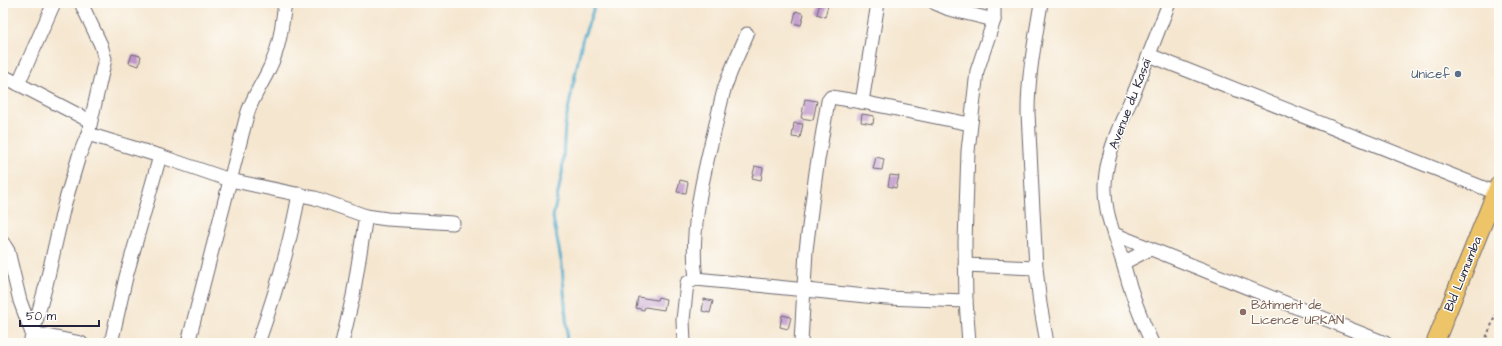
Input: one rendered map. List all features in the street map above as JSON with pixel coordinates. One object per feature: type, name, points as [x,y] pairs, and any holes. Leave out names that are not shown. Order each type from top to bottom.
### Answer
[{"type":"main road","name":"Bld Lumumba","points":[[1435,343],[1498,190]]},
{"type":"street","points":[[18,84],[54,3]]},
{"type":"street","points":[[31,338],[46,285],[64,206],[89,128],[105,59],[92,25],[81,3]]},
{"type":"street","points":[[188,343],[251,102],[271,66],[276,52],[285,3]]},
{"type":"street","points":[[862,102],[878,3]]},
{"type":"street","points":[[935,3],[949,9],[994,20]]},
{"type":"street","points":[[969,343],[965,265],[966,180],[970,124],[977,71],[994,20],[994,3]]},
{"type":"street","points":[[1041,3],[1032,49],[1028,88],[1028,113],[1036,268],[1040,304],[1047,343]]},
{"type":"street","name":"Avenue du Kasaï","points":[[1152,343],[1139,316],[1129,288],[1123,263],[1109,222],[1106,199],[1106,175],[1118,131],[1150,55],[1169,3]]},
{"type":"street","points":[[696,279],[694,266],[696,225],[704,173],[725,90],[736,58],[747,34]]},
{"type":"street","points":[[1150,55],[1498,190]]},
{"type":"street","points":[[3,76],[89,128],[160,156],[230,180],[299,194],[333,203],[366,216],[387,219],[453,223]]},
{"type":"street","points":[[804,343],[806,250],[816,172],[828,101],[830,97],[970,124]]},
{"type":"street","points":[[111,343],[126,278],[160,156]]},
{"type":"street","points":[[258,343],[279,279],[299,194]]},
{"type":"street","points":[[342,343],[353,296],[361,239],[366,216]]},
{"type":"street","points":[[1114,234],[1150,250],[1385,343]]},
{"type":"street","points":[[3,243],[8,251],[31,338]]},
{"type":"street","points":[[1123,263],[1150,250]]},
{"type":"street","points":[[965,265],[1036,268]]},
{"type":"street","points":[[684,343],[683,320],[687,283],[696,279],[886,298],[966,301]]},
{"type":"street","points":[[31,338],[81,343]]},
{"type":"path","points":[[1484,343],[1499,307]]},
{"type":"building","points":[[820,3],[828,5],[825,17],[817,14]]},
{"type":"building","points":[[796,11],[804,14],[801,25],[793,23]]},
{"type":"building","points":[[132,54],[141,56],[139,66],[129,63]]},
{"type":"building","points":[[805,99],[817,101],[813,120],[801,118]]},
{"type":"building","points":[[862,114],[874,116],[873,124],[861,122]]},
{"type":"building","points":[[794,123],[803,124],[800,138],[792,137]]},
{"type":"building","points":[[876,157],[884,159],[882,170],[873,169]]},
{"type":"building","points":[[755,166],[763,168],[761,180],[752,178]]},
{"type":"building","points":[[890,175],[899,176],[896,188],[888,186]]},
{"type":"building","points":[[680,180],[688,182],[686,193],[677,192]]},
{"type":"building","points":[[638,297],[657,300],[658,297],[666,299],[664,310],[645,307],[644,310],[636,308]]},
{"type":"building","points":[[704,299],[713,301],[710,313],[702,311]]},
{"type":"building","points":[[782,315],[791,317],[788,329],[780,327]]},
{"type":"waterway","points":[[566,343],[567,330],[562,265],[553,217],[562,174],[565,125],[582,41],[595,3]]},
{"type":"place","name":"Unicef","points":[[1458,74]]},
{"type":"place","name":"Bâtiment de Licence UPKAN","points":[[1243,312]]}]
